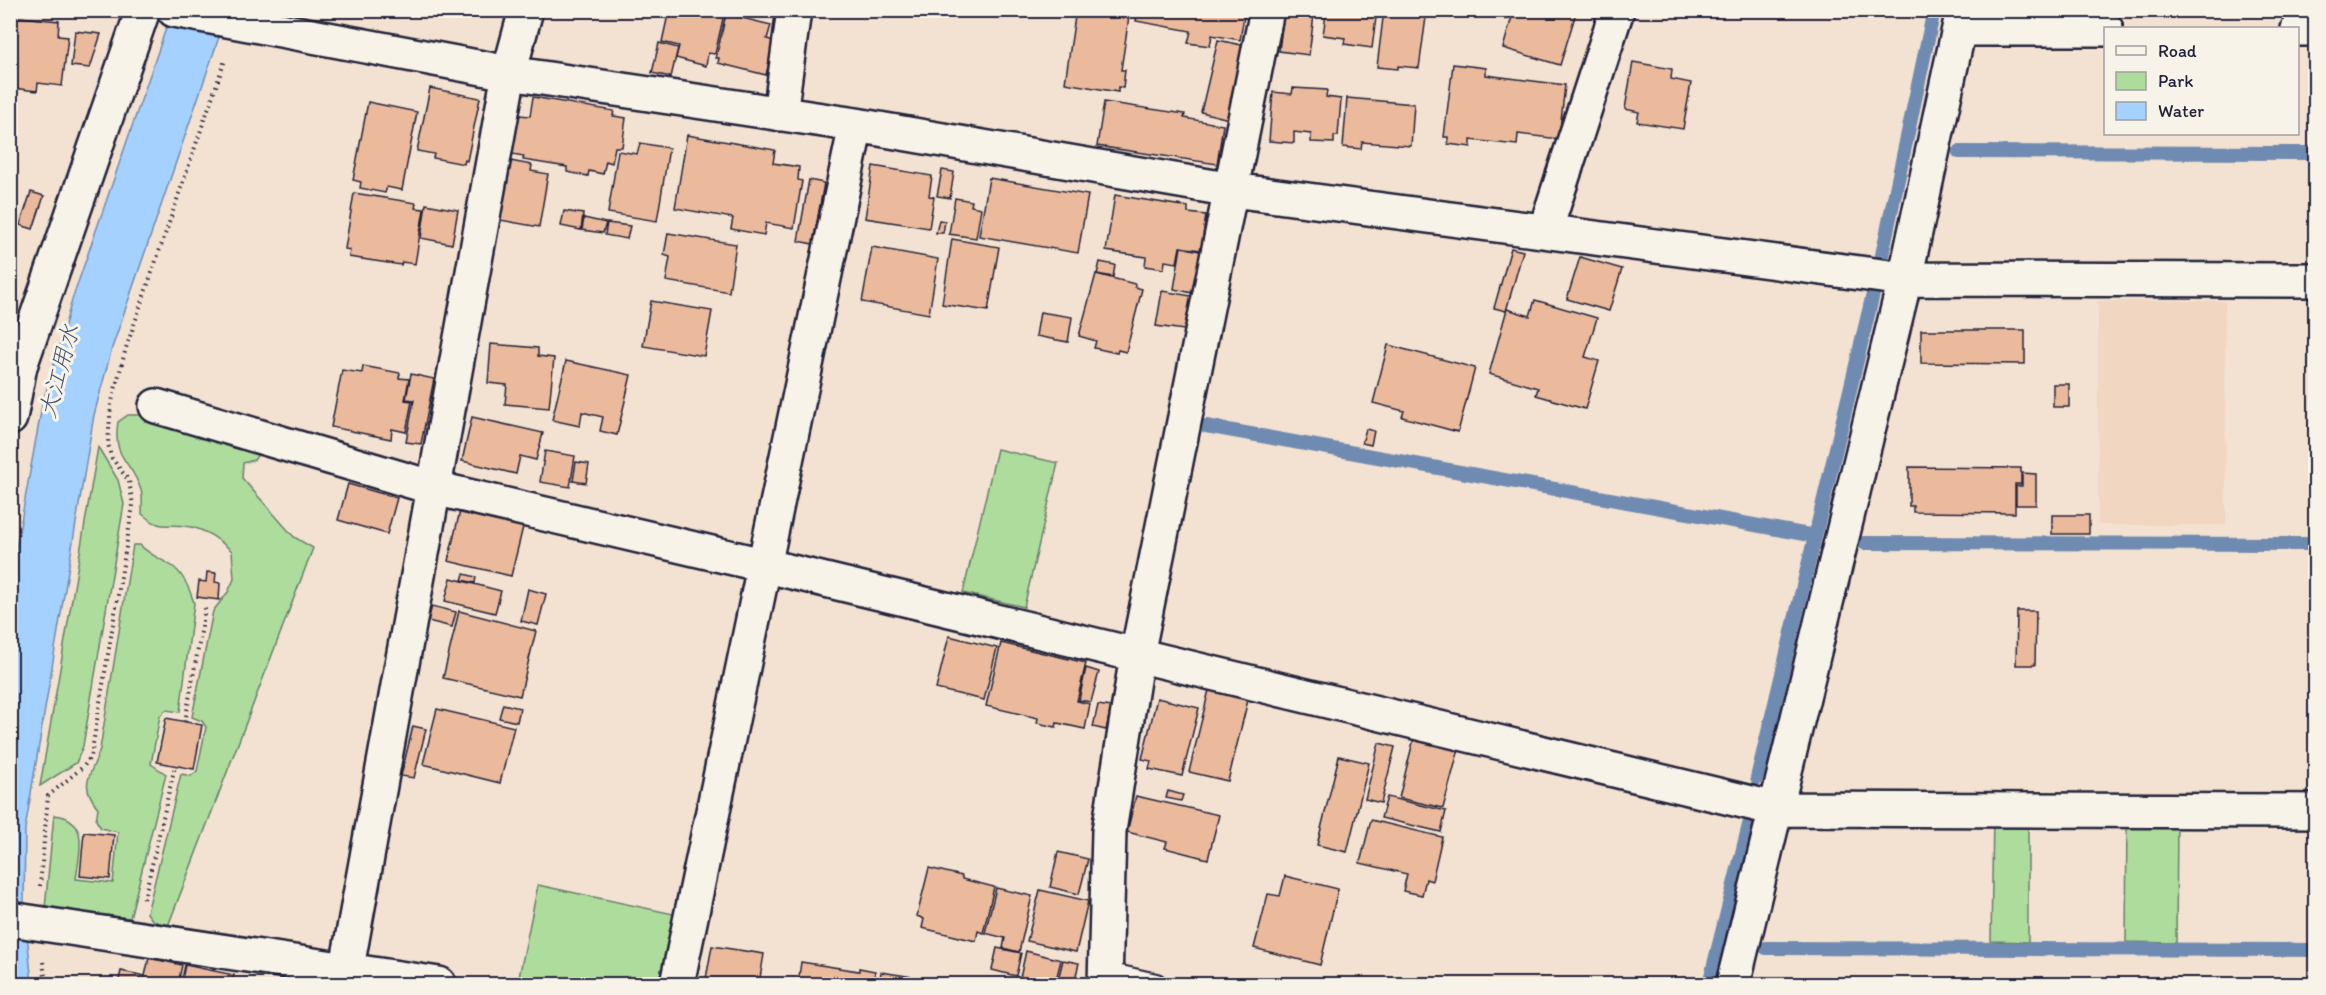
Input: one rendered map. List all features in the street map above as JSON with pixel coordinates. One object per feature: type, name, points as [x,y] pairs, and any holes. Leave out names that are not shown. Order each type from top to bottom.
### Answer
[{"type":"street","points":[[10,418],[15,366],[143,10]]},
{"type":"street","points":[[174,10],[509,73],[856,125],[1232,190],[1905,279],[2316,280]]},
{"type":"street","points":[[346,977],[509,73],[526,10]]},
{"type":"street","points":[[780,114],[794,10]]},
{"type":"street","points":[[1106,978],[1109,831],[1137,655],[1232,190],[1266,10]]},
{"type":"street","points":[[1545,231],[1617,10]]},
{"type":"street","points":[[1733,984],[1905,279],[1961,20],[2104,29]]},
{"type":"street","points":[[2299,29],[2316,29]]},
{"type":"street","points":[[677,984],[856,125]]},
{"type":"street","points":[[156,406],[434,488],[763,564],[1776,809],[2316,811]]},
{"type":"street","points":[[27,922],[135,938],[346,977],[439,984]]},
{"type":"lane","points":[[1106,978],[1156,984]]},
{"type":"path","points":[[46,984],[27,922],[48,796],[84,766],[91,756],[133,505],[129,481],[111,457],[108,443],[111,405],[126,348],[234,21]]},
{"type":"path","points":[[185,722],[206,604]]},
{"type":"path","points":[[135,938],[175,766]]},
{"type":"shaded area","points":[[2098,301],[2225,301],[2226,525],[2098,525]]},
{"type":"green space","points":[[128,415],[145,415],[262,449],[254,460],[243,463],[242,478],[294,537],[313,548],[168,926],[153,921],[147,913],[181,774],[191,776],[197,771],[206,727],[202,721],[192,717],[213,611],[228,592],[234,579],[232,551],[203,531],[183,525],[161,525],[142,514],[141,490],[118,444],[118,422]]},
{"type":"green space","points":[[98,447],[118,480],[124,504],[83,746],[76,763],[40,786]]},
{"type":"green space","points":[[997,449],[1058,463],[1024,607],[963,593]]},
{"type":"green space","points":[[133,545],[140,545],[176,569],[186,583],[194,603],[180,712],[166,710],[160,716],[151,764],[166,774],[130,918],[45,908],[54,815],[66,818],[78,830],[80,849],[76,879],[113,883],[118,832],[101,828],[96,820],[98,808],[87,785],[100,749]]},
{"type":"green space","points":[[1993,818],[2028,818],[2028,942],[1991,941]]},
{"type":"green space","points":[[2127,818],[2177,819],[2176,943],[2126,942]]},
{"type":"green space","points":[[538,885],[678,915],[664,981],[660,984],[532,984],[518,982]]},
{"type":"water","name":"大江用水","points":[[172,11],[228,11],[112,348],[94,415],[25,829],[24,904],[32,984],[11,984],[11,576],[42,406],[72,300]]},
{"type":"building","points":[[568,10],[593,10],[592,16]]},
{"type":"building","points":[[669,10],[725,10],[715,54],[708,53],[706,66],[676,58],[679,46],[662,42]]},
{"type":"building","points":[[1076,10],[1130,10],[1121,70],[1125,70],[1123,88],[1118,87],[1118,92],[1065,83]]},
{"type":"building","points":[[1138,10],[1245,10],[1240,40],[1212,35],[1210,46],[1188,43],[1191,31],[1136,21]]},
{"type":"building","points":[[1313,10],[1377,10],[1372,48],[1344,44],[1345,38],[1323,35],[1326,14],[1313,12]]},
{"type":"building","points":[[1384,10],[1405,13],[1406,10],[1427,10],[1419,68],[1377,67]]},
{"type":"building","points":[[1457,10],[1478,10],[1476,16]]},
{"type":"building","points":[[1479,10],[1509,10],[1506,19]]},
{"type":"building","points":[[1514,10],[1568,10],[1576,13],[1560,65],[1503,48]]},
{"type":"building","points":[[1284,11],[1314,15],[1309,55],[1279,51]]},
{"type":"building","points":[[726,14],[771,25],[767,39],[774,41],[766,75],[718,63],[719,58],[716,58]]},
{"type":"building","points":[[10,16],[59,21],[58,36],[68,37],[62,86],[38,83],[37,91],[12,88]]},
{"type":"building","points":[[75,31],[101,34],[90,68],[71,66]]},
{"type":"building","points":[[1218,40],[1246,46],[1229,119],[1201,112]]},
{"type":"building","points":[[659,43],[678,48],[671,77],[652,73]]},
{"type":"building","points":[[1633,62],[1672,69],[1671,79],[1691,83],[1683,129],[1637,122],[1639,112],[1625,109]]},
{"type":"building","points":[[1453,64],[1486,68],[1486,75],[1565,85],[1559,139],[1518,134],[1517,145],[1471,140],[1471,147],[1448,144],[1448,137],[1444,137]]},
{"type":"building","points":[[430,88],[480,98],[467,161],[465,160],[464,164],[433,158],[434,154],[417,151]]},
{"type":"building","points":[[1293,88],[1327,90],[1326,97],[1341,99],[1338,136],[1334,136],[1334,143],[1311,142],[1311,134],[1294,132],[1294,143],[1269,141],[1273,92],[1292,94]]},
{"type":"building","points":[[533,97],[614,111],[613,116],[626,118],[622,147],[615,147],[612,163],[606,161],[603,174],[589,171],[588,176],[567,172],[567,167],[523,160],[524,156],[512,154],[519,115],[530,116]]},
{"type":"building","points":[[1347,98],[1414,104],[1411,146],[1362,142],[1361,149],[1343,147]]},
{"type":"building","points":[[368,102],[417,112],[402,190],[387,187],[385,193],[360,188],[361,182],[353,180]]},
{"type":"building","points":[[1104,102],[1185,114],[1184,118],[1223,125],[1217,164],[1097,146]]},
{"type":"building","points":[[687,135],[775,150],[773,163],[799,167],[798,180],[802,181],[794,228],[766,223],[764,235],[731,229],[733,218],[675,208]]},
{"type":"building","points":[[640,143],[669,148],[657,221],[608,213],[618,151],[637,154]]},
{"type":"building","points":[[510,161],[532,165],[531,171],[548,174],[539,227],[500,220]]},
{"type":"building","points":[[873,166],[932,176],[929,196],[934,197],[929,228],[865,218]]},
{"type":"building","points":[[942,170],[954,172],[950,198],[937,196]]},
{"type":"building","points":[[989,178],[1088,195],[1078,253],[979,236]]},
{"type":"building","points":[[809,180],[824,183],[813,244],[798,241]]},
{"type":"building","points":[[31,192],[44,196],[33,229],[20,225]]},
{"type":"building","points":[[354,193],[416,203],[415,208],[424,209],[415,264],[402,262],[401,265],[349,257],[350,250],[345,249]]},
{"type":"building","points":[[1115,195],[1188,207],[1188,213],[1206,215],[1201,250],[1180,247],[1177,263],[1165,261],[1164,269],[1145,266],[1146,257],[1106,251]]},
{"type":"building","points":[[955,198],[972,201],[971,206],[981,208],[976,238],[949,234]]},
{"type":"building","points":[[426,204],[458,210],[452,244],[421,238]]},
{"type":"building","points":[[564,211],[583,214],[581,230],[561,226]]},
{"type":"building","points":[[584,218],[606,223],[603,233],[582,230]]},
{"type":"building","points":[[939,220],[945,221],[943,233],[936,233]]},
{"type":"building","points":[[607,223],[630,226],[627,239],[605,235]]},
{"type":"building","points":[[668,233],[736,244],[729,292],[666,281],[670,257],[664,255]]},
{"type":"building","points":[[952,239],[999,247],[988,311],[942,304]]},
{"type":"building","points":[[872,247],[938,259],[929,314],[862,302]]},
{"type":"building","points":[[1181,247],[1204,252],[1197,294],[1174,289]]},
{"type":"building","points":[[1511,248],[1523,251],[1506,311],[1494,308]]},
{"type":"building","points":[[1580,257],[1622,269],[1609,311],[1567,299]]},
{"type":"building","points":[[1100,262],[1115,265],[1113,277],[1097,274]]},
{"type":"building","points":[[1096,274],[1135,284],[1135,287],[1142,289],[1126,352],[1118,350],[1117,353],[1094,348],[1096,341],[1079,336]]},
{"type":"building","points":[[1162,291],[1197,297],[1191,331],[1156,326]]},
{"type":"building","points":[[1535,300],[1597,318],[1585,357],[1599,361],[1585,409],[1536,395],[1538,388],[1489,374],[1507,309],[1530,316]]},
{"type":"building","points":[[651,301],[712,311],[704,356],[643,346]]},
{"type":"building","points":[[1040,312],[1072,317],[1068,342],[1036,336]]},
{"type":"building","points":[[1921,330],[2025,330],[2025,364],[1921,363]]},
{"type":"building","points":[[491,344],[538,348],[538,356],[554,358],[549,408],[505,404],[507,385],[488,383]]},
{"type":"building","points":[[1388,345],[1475,368],[1458,432],[1402,417],[1404,411],[1373,403]]},
{"type":"building","points":[[566,361],[631,375],[617,435],[600,431],[603,417],[582,412],[580,426],[552,420]]},
{"type":"building","points":[[363,366],[400,373],[399,378],[409,379],[405,400],[412,401],[406,432],[392,429],[391,439],[331,427],[342,370],[362,373]]},
{"type":"building","points":[[411,374],[434,379],[421,444],[406,442],[414,400],[406,399]]},
{"type":"building","points":[[2053,384],[2069,384],[2069,407],[2053,407]]},
{"type":"building","points":[[472,417],[543,433],[536,460],[520,456],[516,474],[462,461]]},
{"type":"building","points":[[1366,429],[1374,431],[1371,445],[1362,443]]},
{"type":"building","points":[[545,451],[575,456],[570,487],[540,482]]},
{"type":"building","points":[[576,462],[589,464],[586,483],[573,481]]},
{"type":"building","points":[[1909,467],[2021,468],[2021,484],[2015,484],[2015,513],[1913,512],[1913,506],[1909,506]]},
{"type":"building","points":[[2022,473],[2036,474],[2036,505],[2016,505],[2016,486],[2022,486]]},
{"type":"building","points":[[348,484],[397,498],[387,534],[338,520]]},
{"type":"building","points":[[460,511],[523,527],[511,576],[448,561]]},
{"type":"building","points":[[2052,515],[2089,515],[2089,534],[2052,534]]},
{"type":"building","points":[[207,572],[216,573],[215,582],[220,583],[219,600],[197,597],[199,581],[206,582]]},
{"type":"building","points":[[464,574],[476,577],[475,583],[462,580]]},
{"type":"building","points":[[451,578],[501,591],[495,613],[445,601]]},
{"type":"building","points":[[528,589],[546,594],[538,625],[521,621]]},
{"type":"building","points":[[432,606],[456,612],[452,627],[428,621]]},
{"type":"building","points":[[459,611],[536,631],[520,696],[443,678]]},
{"type":"building","points":[[2017,611],[2036,611],[2035,665],[2016,665]]},
{"type":"building","points":[[949,636],[997,648],[984,700],[936,689]]},
{"type":"building","points":[[1001,643],[1086,663],[1077,701],[1090,704],[1085,729],[1057,723],[1056,727],[1037,723],[1038,718],[986,706]]},
{"type":"building","points":[[1086,668],[1099,672],[1091,702],[1079,700]]},
{"type":"building","points":[[1209,690],[1248,700],[1228,781],[1189,772]]},
{"type":"building","points":[[1157,698],[1199,708],[1182,776],[1149,769],[1151,761],[1142,759]]},
{"type":"building","points":[[503,704],[520,708],[517,722],[499,718]]},
{"type":"building","points":[[1098,705],[1111,707],[1106,730],[1093,727]]},
{"type":"building","points":[[437,709],[514,727],[500,783],[423,764]]},
{"type":"building","points":[[166,718],[202,725],[194,769],[157,762]]},
{"type":"building","points":[[413,726],[426,729],[414,778],[401,776]]},
{"type":"building","points":[[1415,734],[1460,745],[1443,808],[1399,798]]},
{"type":"building","points":[[1379,743],[1395,747],[1381,803],[1365,799]]},
{"type":"building","points":[[1339,756],[1369,763],[1347,852],[1317,845]]},
{"type":"building","points":[[1168,791],[1183,795],[1181,801],[1166,798]]},
{"type":"building","points":[[1136,796],[1219,815],[1208,859],[1165,848],[1167,842],[1127,832]]},
{"type":"building","points":[[1387,797],[1446,811],[1441,832],[1381,818]]},
{"type":"building","points":[[1371,820],[1442,837],[1432,881],[1426,879],[1422,895],[1403,891],[1407,874],[1360,863]]},
{"type":"building","points":[[84,832],[114,835],[110,879],[80,876]]},
{"type":"building","points":[[1058,852],[1088,859],[1079,894],[1050,887]]},
{"type":"building","points":[[929,868],[994,887],[983,933],[978,931],[976,941],[922,928],[924,919],[917,916]]},
{"type":"building","points":[[1285,876],[1338,889],[1320,965],[1254,948],[1268,894],[1280,896]]},
{"type":"building","points":[[996,888],[1032,896],[1019,952],[1003,948],[1005,938],[985,933]]},
{"type":"building","points":[[1040,890],[1088,901],[1076,952],[1027,941]]},
{"type":"building","points":[[712,946],[764,954],[759,984],[705,984]]},
{"type":"building","points":[[997,948],[1021,953],[1016,976],[992,970]]},
{"type":"building","points":[[1026,951],[1061,960],[1055,984],[1020,978]]},
{"type":"building","points":[[149,958],[182,965],[178,984],[118,984],[121,971],[145,976]]},
{"type":"building","points":[[1063,960],[1079,963],[1074,984],[1057,984]]},
{"type":"building","points":[[801,962],[859,971],[859,968],[875,971],[873,984],[798,984]]},
{"type":"building","points":[[185,965],[234,975],[232,984],[181,984]]},
{"type":"building","points":[[881,972],[952,983],[952,984],[879,984]]},
{"type":"waterway","points":[[1882,255],[1934,10]]},
{"type":"waterway","points":[[1959,152],[2316,153]]},
{"type":"waterway","points":[[1757,778],[1873,294]]},
{"type":"waterway","points":[[1206,426],[1815,536]]},
{"type":"waterway","points":[[1864,543],[2316,544]]},
{"type":"waterway","points":[[1709,984],[1749,825]]},
{"type":"waterway","points":[[1766,948],[2316,950]]}]
